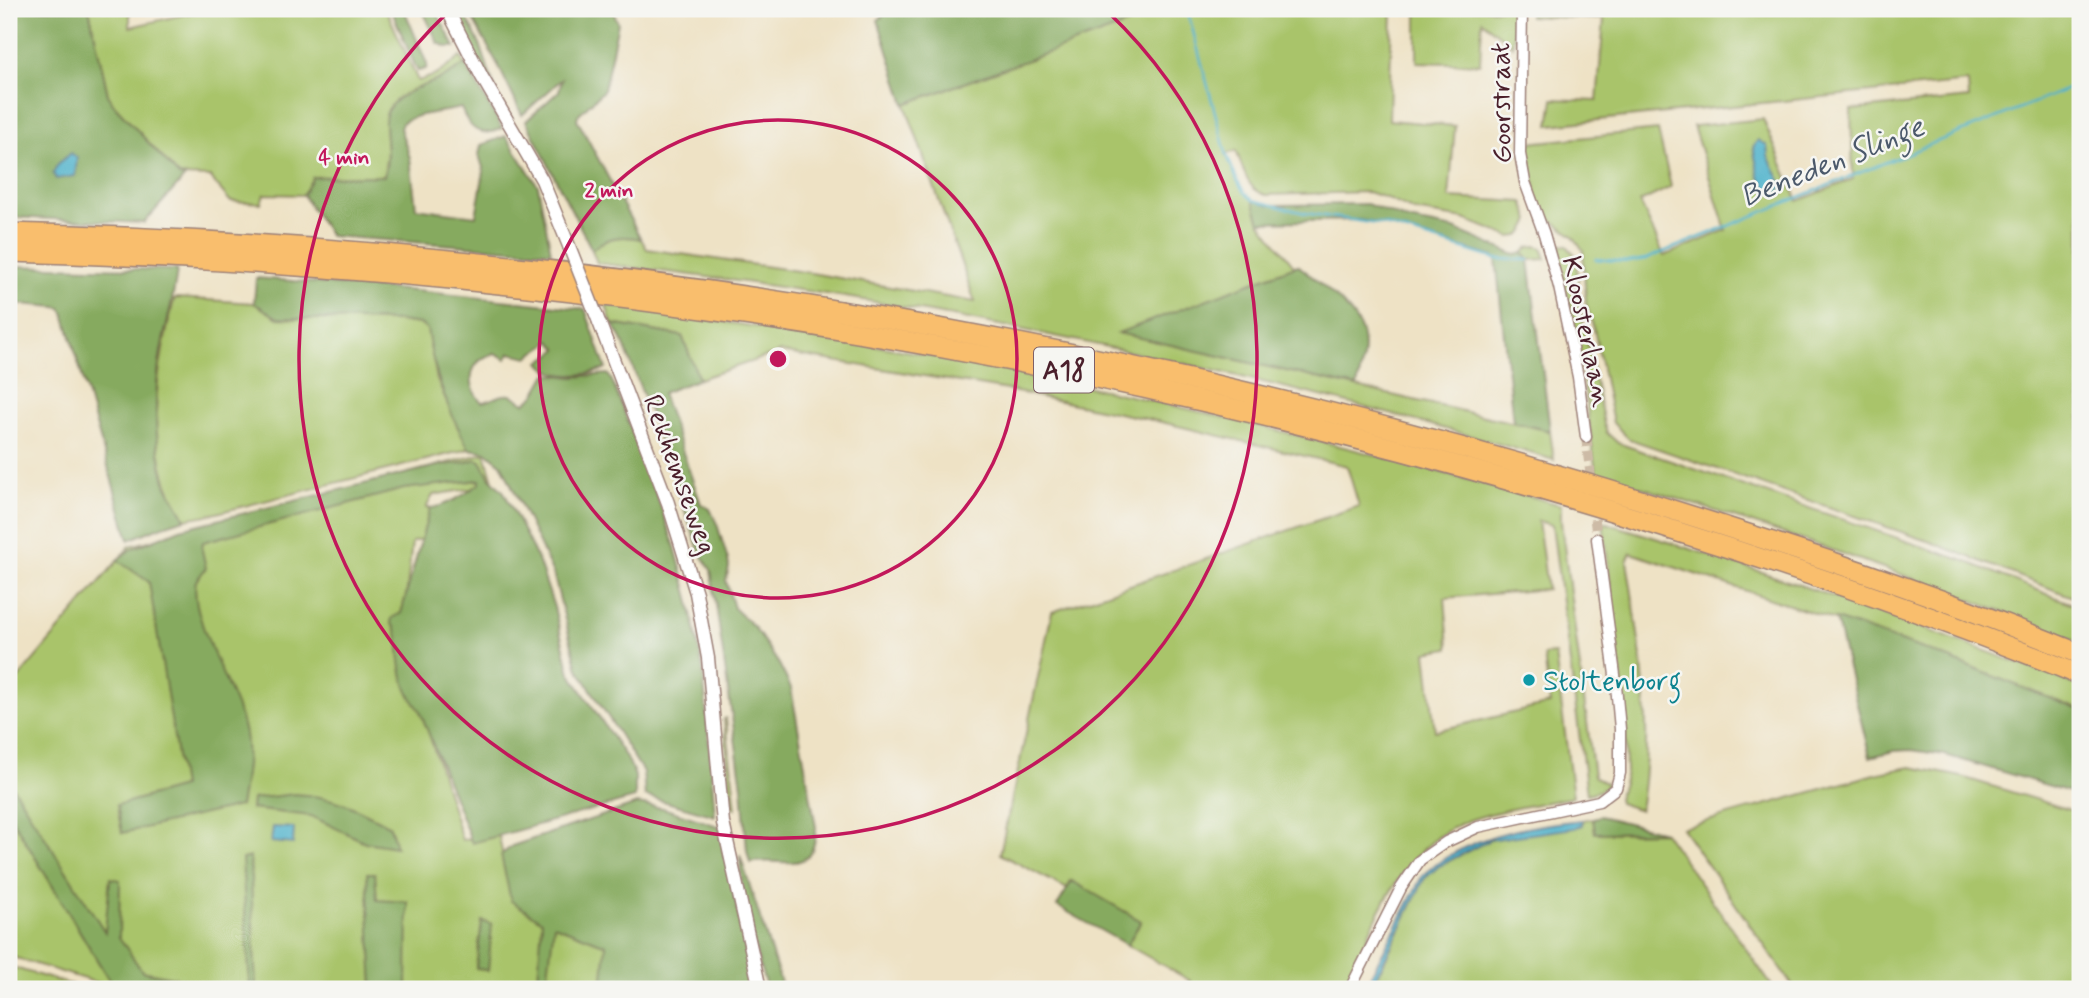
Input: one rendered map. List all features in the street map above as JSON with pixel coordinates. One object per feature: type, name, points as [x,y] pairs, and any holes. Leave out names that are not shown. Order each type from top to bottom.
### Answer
[{"type":"highway","name":"A18","points":[[9,233],[111,235],[275,244],[409,255],[617,278],[786,302],[1036,345],[1381,424],[1572,477],[1859,570],[2080,654]]},
{"type":"highway","name":"A18","points":[[9,252],[271,264],[511,285],[723,311],[1024,362],[1188,397],[1376,443],[1576,499],[1853,588],[2080,675]]},
{"type":"street","name":"Rekhemseweg","points":[[447,9],[542,180],[668,503],[696,593],[708,658],[723,823],[760,989]]},
{"type":"street","name":"Goorstraat","points":[[1522,9],[1520,154],[1525,183],[1544,234]]},
{"type":"street","name":"Kloosterlaan","points":[[1544,234],[1569,332],[1586,437]]},
{"type":"street","points":[[1350,989],[1401,888],[1420,860],[1446,842],[1478,827],[1599,801],[1616,788],[1620,773],[1620,729],[1597,539]]},
{"type":"green space","points":[[9,9],[89,9],[108,95],[179,176],[185,177],[144,223],[9,217]]},
{"type":"green space","points":[[89,9],[130,9],[130,27],[209,9],[386,9],[418,81],[436,75],[461,57],[465,64],[445,77],[408,93],[385,124],[387,151],[384,176],[313,177],[303,195],[264,194],[261,203],[230,201],[210,177],[179,176],[114,105],[108,95]]},
{"type":"green space","points":[[391,9],[404,9],[427,64],[426,69],[418,71],[416,68]]},
{"type":"green space","points":[[422,9],[435,9],[455,47],[438,43]]},
{"type":"green space","points":[[450,9],[462,9],[480,44],[497,95]]},
{"type":"green space","points":[[467,9],[612,9],[618,23],[604,90],[577,119],[641,239],[615,238],[597,245],[592,250],[526,121],[559,91],[562,79],[522,115]]},
{"type":"green space","points":[[891,9],[1170,9],[905,104],[878,20]]},
{"type":"green space","points":[[1170,9],[1392,9],[1389,120],[1455,126],[1449,198],[1523,202],[1530,220],[1523,233],[1510,237],[1464,219],[1414,211],[1368,192],[1266,195],[1249,183],[1236,151],[1226,154],[1237,180],[1253,200],[1260,222],[1295,267],[1119,333],[1550,431],[1554,460],[1300,391],[1042,333],[835,295],[597,263],[592,250],[597,245],[609,239],[628,237],[641,239],[647,249],[811,273],[975,302],[905,104]]},
{"type":"green space","points":[[1417,9],[1514,9],[1513,46],[1482,21],[1480,64],[1417,62]]},
{"type":"green space","points":[[1529,9],[2070,9],[2080,19],[2080,600],[1928,541],[1629,439],[1613,423],[1594,329],[1586,304],[1583,250],[1573,236],[1542,213],[1536,195],[1528,143],[1658,130],[1671,187],[1640,202],[1664,256],[1726,230],[1693,126],[1763,119],[1798,201],[1853,179],[1851,110],[1969,98],[1968,82],[1549,125],[1553,99],[1597,101],[1604,19],[1529,16]]},
{"type":"green space","points":[[465,64],[502,128],[487,132],[476,130],[468,122],[461,108],[423,115],[402,123],[400,128],[410,158],[416,208],[476,216],[484,171],[479,155],[481,145],[506,136],[538,186],[551,252],[330,236],[303,195],[313,177],[384,176],[387,155],[385,122],[391,105],[406,93],[445,77]]},
{"type":"green space","points":[[1253,200],[1270,205],[1367,204],[1408,220],[1454,229],[1515,255],[1523,253],[1529,260],[1550,431],[1513,422],[1496,259],[1385,225],[1359,220],[1260,222]]},
{"type":"green space","points":[[1560,245],[1567,246],[1576,256],[1580,308],[1604,424],[1607,433],[1618,443],[1962,560],[2080,607],[2080,643],[1961,596],[1840,553],[1596,473],[1576,328],[1555,249]]},
{"type":"green space","points":[[1529,247],[1542,248],[1546,259],[1529,260],[1523,253]]},
{"type":"green space","points":[[1298,265],[1337,298],[1360,328],[1364,350],[1357,387],[1118,333]]},
{"type":"green space","points":[[9,266],[177,270],[161,351],[156,416],[158,449],[165,481],[185,519],[129,540],[64,313],[61,308],[56,307],[9,303]]},
{"type":"green space","points":[[256,278],[585,309],[606,369],[571,375],[553,372],[540,362],[558,349],[551,341],[528,357],[510,353],[506,359],[495,353],[484,358],[474,369],[472,385],[482,402],[506,395],[514,396],[525,403],[535,395],[547,374],[573,377],[608,374],[612,381],[675,547],[689,598],[703,670],[715,816],[645,796],[643,772],[578,669],[553,573],[502,465],[486,452],[469,449],[454,420],[437,376],[427,329],[420,324],[398,321],[278,318],[254,303]]},
{"type":"green space","points":[[177,298],[254,303],[278,318],[420,324],[428,329],[437,380],[469,449],[185,519],[166,481],[160,458],[156,413],[164,345],[174,300]]},
{"type":"green space","points":[[606,305],[831,338],[1041,377],[1265,427],[1561,505],[1594,776],[1608,785],[1587,794],[1552,525],[1538,521],[1547,589],[1445,598],[1449,648],[1426,652],[1435,731],[1550,704],[1544,655],[1555,654],[1573,797],[1473,819],[1448,831],[1426,847],[1392,889],[1345,989],[1180,989],[1191,981],[1127,945],[1141,921],[1071,881],[1067,889],[1000,854],[1052,612],[1359,506],[1347,466],[1157,421],[1002,389],[780,352],[699,379],[682,336],[612,324]]},
{"type":"green space","points":[[612,324],[682,336],[699,379],[662,393],[701,504],[710,509],[717,524],[728,560],[726,581],[734,608],[754,627],[779,664],[791,688],[816,827],[810,854],[804,859],[795,862],[750,863],[711,570],[700,553],[621,337]]},
{"type":"green space","points":[[485,453],[494,485],[433,495],[426,508],[430,508],[423,539],[412,542],[403,626],[414,685],[462,840],[499,836],[511,899],[611,939],[604,989],[202,989],[115,973],[9,785],[9,689],[130,546]]},
{"type":"green space","points":[[476,459],[481,461],[490,478],[504,492],[538,560],[554,607],[570,673],[629,762],[635,776],[635,798],[472,843],[419,709],[406,686],[398,636],[391,623],[392,618],[401,613],[430,508],[457,499],[480,483],[480,480],[404,489],[203,542],[206,568],[196,581],[199,613],[238,710],[245,735],[246,765],[240,806],[122,833],[117,805],[182,787],[149,582],[117,560],[131,549],[180,529],[433,467]]},
{"type":"green space","points":[[1603,522],[1843,600],[2080,686],[2080,710],[1926,650],[1631,553],[1627,561],[1644,685],[1646,747],[1640,810],[1619,803],[1626,773],[1625,711]]},
{"type":"green space","points":[[1836,619],[1926,650],[2080,710],[2080,795],[1945,755],[1911,750],[1870,757]]},
{"type":"green space","points":[[726,718],[736,808],[731,807]]},
{"type":"green space","points":[[1911,767],[1962,777],[2080,813],[2080,989],[1795,989],[1682,828],[1879,773]]},
{"type":"green space","points":[[9,781],[105,932],[110,878],[120,880],[119,937],[142,971],[232,989],[114,988],[9,814]]},
{"type":"green space","points":[[295,794],[333,800],[356,808],[390,826],[396,847],[365,842],[311,816],[251,809],[252,799]]},
{"type":"green space","points":[[637,804],[663,808],[721,827],[753,989],[602,989],[606,945],[554,925],[547,982],[538,979],[542,921],[511,901],[501,855],[512,846]]},
{"type":"green space","points":[[9,814],[114,988],[9,956]]},
{"type":"green space","points":[[1600,816],[1664,832],[1595,833],[1593,818]]},
{"type":"green space","points":[[1593,818],[1595,833],[1664,832],[1774,989],[1371,989],[1424,879],[1439,866],[1489,840]]},
{"type":"green space","points":[[740,855],[783,989],[767,989],[745,906]]},
{"type":"green space","points":[[250,857],[256,989],[250,989],[242,859]]},
{"type":"green space","points":[[367,873],[375,873],[377,900],[408,902],[407,989],[373,989]]},
{"type":"green space","points":[[1072,881],[1141,921],[1127,945],[1057,906]]},
{"type":"green space","points":[[482,921],[492,924],[488,971],[476,968]]},
{"type":"green space","points":[[11,967],[86,989],[9,989]]},
{"type":"water","points":[[1758,140],[1767,145],[1768,156],[1782,184],[1783,188],[1777,193],[1769,192],[1759,176],[1753,147]]},
{"type":"water","points":[[71,153],[77,158],[75,176],[56,179],[53,173],[58,164]]},
{"type":"water","points":[[1582,820],[1582,825],[1574,828],[1489,840],[1439,866],[1424,879],[1370,989],[1364,989],[1422,876],[1439,862],[1457,851],[1497,835]]},
{"type":"water","points":[[273,827],[294,828],[293,844],[271,842]]},
{"type":"waterway","points":[[1187,9],[1226,153],[1237,180],[1253,200],[1305,213],[1385,225],[1496,259],[1529,260]]},
{"type":"waterway","name":"Beneden Slinge","points":[[1595,259],[1628,262],[1646,259],[2080,84]]},
{"type":"tunnel","points":[[1586,437],[1592,487]]},
{"type":"tunnel","points":[[1593,504],[1597,539]]},
{"type":"place","name":"Stoltenborg","points":[[1529,680]]}]
